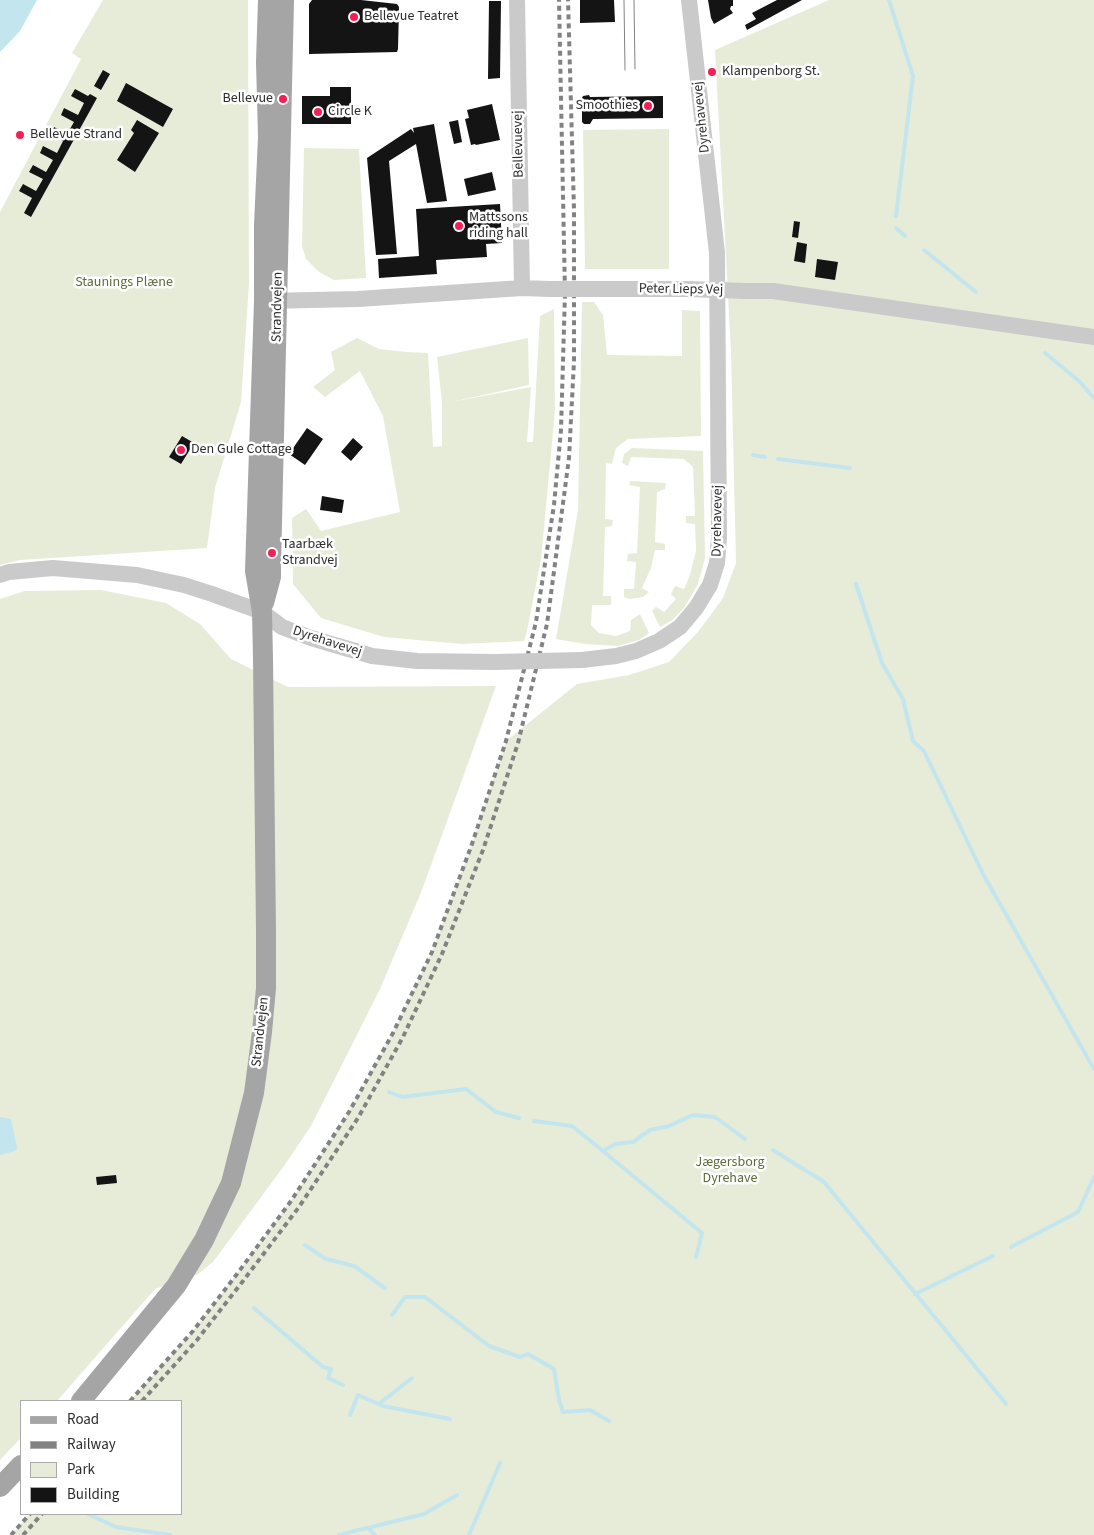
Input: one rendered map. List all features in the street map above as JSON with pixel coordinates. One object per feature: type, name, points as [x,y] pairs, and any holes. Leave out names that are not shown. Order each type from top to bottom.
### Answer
[{"type":"main road","name":"Strandvejen","points":[[268,0],[266,62],[268,137],[264,225],[271,300]]},
{"type":"main road","name":"Strandvejen","points":[[82,1400],[176,1286],[204,1240],[231,1183],[254,1094],[266,988],[262,612],[255,571],[271,300],[284,0]]},
{"type":"main road","points":[[0,1487],[20,1466]]},
{"type":"street","name":"Bellevuevej","points":[[517,0],[522,288]]},
{"type":"street","name":"Dyrehavevej","points":[[262,612],[282,627],[332,646],[372,656],[417,661],[495,662],[582,660],[616,656],[636,651],[660,641],[680,627],[696,608],[710,585],[717,563],[719,538],[717,253],[689,0]]},
{"type":"street","name":"Peter Lieps Vej","points":[[271,300],[358,299],[522,288],[772,291],[1094,336]]},
{"type":"street","points":[[0,575],[9,572],[53,568],[137,575],[184,585],[262,612]]},
{"type":"green space","name":"Staunings Plæne","points":[[103,0],[248,0],[249,284],[241,402],[215,488],[207,548],[20,560],[0,565],[0,212],[81,59],[72,53]]},
{"type":"green space","name":"Jægersborg Dyrehave","points":[[829,0],[1094,0],[1094,1535],[11,1535],[29,1515],[182,1515],[182,1400],[131,1400],[193,1331],[237,1274],[291,1201],[349,1112],[393,1033],[432,952],[472,844],[506,741],[577,684],[629,675],[669,662],[698,632],[723,598],[736,563],[731,352],[715,50]]},
{"type":"green space","points":[[669,129],[669,269],[585,269],[583,130]]},
{"type":"green space","points":[[304,148],[359,149],[366,278],[334,280],[319,272],[306,259],[302,246]]},
{"type":"green space","points":[[582,302],[594,302],[603,315],[607,355],[682,356],[682,310],[700,311],[701,436],[628,439],[616,448],[612,464],[606,463],[605,519],[613,520],[612,526],[605,527],[603,596],[611,596],[611,605],[592,605],[591,625],[599,633],[616,636],[630,631],[631,620],[640,614],[649,633],[639,640],[618,646],[585,644],[556,639],[578,510]]},
{"type":"green space","points":[[554,309],[555,411],[541,559],[524,641],[462,644],[384,637],[321,618],[293,584],[292,518],[306,509],[321,531],[400,512],[383,416],[360,371],[325,397],[313,387],[335,370],[331,352],[357,338],[379,349],[428,353],[433,447],[442,446],[442,403],[437,357],[528,338],[529,385],[451,402],[531,387],[527,442],[533,442],[540,316]]},
{"type":"green space","points":[[632,448],[703,451],[705,558],[698,584],[684,608],[671,621],[660,627],[652,611],[656,607],[664,612],[676,599],[671,594],[675,586],[684,589],[690,575],[696,551],[695,524],[686,523],[686,516],[695,516],[693,467],[684,459],[631,457],[628,466],[622,463],[624,454]]},
{"type":"green space","points":[[630,481],[666,483],[665,489],[657,492],[655,542],[665,544],[665,550],[655,550],[651,568],[642,588],[649,592],[643,597],[630,599],[624,597],[624,589],[634,589],[636,562],[627,561],[628,554],[637,553],[640,487],[629,485]]},
{"type":"green space","points":[[101,590],[166,603],[200,624],[231,659],[288,687],[496,686],[422,890],[380,989],[311,1126],[213,1262],[198,1274],[155,1289],[58,1400],[20,1400],[20,1439],[0,1460],[0,599],[25,591]]},
{"type":"water","points":[[0,0],[37,0],[20,31],[0,52]]},
{"type":"water","points":[[0,1117],[11,1119],[17,1148],[15,1151],[0,1155]]},
{"type":"building","name":"Bellevue Teatret","points":[[312,0],[361,0],[397,4],[399,7],[397,52],[309,54],[309,4]]},
{"type":"building","points":[[580,0],[614,0],[615,22],[580,23]]},
{"type":"building","points":[[708,0],[733,0],[733,6],[730,9],[733,13],[714,24]]},
{"type":"building","points":[[777,0],[802,0],[747,30],[745,25],[756,19],[752,13]]},
{"type":"building","points":[[489,1],[501,1],[500,78],[488,79]]},
{"type":"building","points":[[103,70],[110,74],[101,90],[94,86]]},
{"type":"building","points":[[126,83],[173,109],[163,127],[117,101]]},
{"type":"building","points":[[330,87],[351,87],[351,124],[302,124],[302,96],[330,96]]},
{"type":"building","points":[[75,89],[88,96],[90,94],[97,98],[31,217],[24,213],[32,198],[19,191],[23,184],[36,191],[43,179],[29,172],[33,165],[46,172],[53,160],[40,153],[43,146],[57,153],[63,141],[50,134],[54,127],[67,134],[74,122],[61,115],[64,108],[78,115],[84,103],[71,96]]},
{"type":"building","points":[[589,95],[590,97],[663,96],[663,118],[593,119],[590,124],[584,124],[582,122],[582,98]]},
{"type":"building","points":[[492,104],[500,140],[471,145],[465,119],[469,118],[467,110]]},
{"type":"building","points":[[137,120],[159,133],[135,172],[117,160],[134,133],[131,130]]},
{"type":"building","points":[[458,120],[462,142],[454,144],[449,122]]},
{"type":"building","points":[[434,124],[447,201],[427,203],[416,144],[389,161],[397,254],[376,255],[367,158],[411,129],[414,133],[413,128]]},
{"type":"building","points":[[492,172],[496,190],[468,196],[464,179]]},
{"type":"building","name":"Mattssons riding hall","points":[[500,204],[502,243],[486,244],[487,257],[436,260],[437,274],[379,278],[378,259],[419,256],[416,209]]},
{"type":"building","points":[[794,221],[800,222],[798,238],[792,237]]},
{"type":"building","points":[[797,242],[807,244],[805,263],[794,261]]},
{"type":"building","points":[[817,259],[838,262],[835,280],[815,277]]},
{"type":"building","points":[[307,428],[323,439],[305,465],[289,454]]},
{"type":"building","name":"Den Gule Cottage","points":[[182,436],[194,443],[181,464],[169,457]]},
{"type":"building","points":[[353,438],[363,447],[351,461],[341,452]]},
{"type":"building","points":[[322,496],[344,500],[342,513],[320,510]]},
{"type":"building","points":[[116,1175],[117,1183],[97,1185],[96,1177]]},
{"type":"waterway","points":[[889,0],[913,76],[896,216]]},
{"type":"waterway","points":[[896,228],[905,236]]},
{"type":"waterway","points":[[924,250],[976,292]]},
{"type":"waterway","points":[[1045,353],[1079,381],[1094,398]]},
{"type":"waterway","points":[[753,455],[765,457]]},
{"type":"waterway","points":[[778,459],[850,468]]},
{"type":"waterway","points":[[856,584],[882,663],[903,699],[913,741],[924,751],[983,874],[1094,1069]]},
{"type":"waterway","points":[[389,1092],[402,1097],[466,1089],[496,1112],[519,1118]]},
{"type":"waterway","points":[[534,1121],[572,1126],[603,1151],[615,1144],[633,1142],[650,1130],[669,1126],[693,1115],[715,1117],[745,1139]]},
{"type":"waterway","points":[[773,1150],[824,1182],[1006,1404]]},
{"type":"waterway","points":[[603,1151],[702,1233],[696,1257]]},
{"type":"waterway","points":[[1011,1247],[1078,1212],[1094,1177]]},
{"type":"waterway","points":[[305,1245],[326,1259],[354,1266],[385,1288]]},
{"type":"waterway","points":[[915,1294],[993,1256]]},
{"type":"waterway","points":[[392,1315],[405,1297],[425,1297],[489,1346],[520,1357],[528,1354],[554,1369],[563,1412],[590,1410],[609,1421]]},
{"type":"waterway","points":[[254,1308],[323,1367],[331,1369],[328,1378],[343,1385]]},
{"type":"waterway","points":[[379,1404],[412,1378]]},
{"type":"waterway","points":[[350,1415],[358,1395],[383,1406],[450,1419]]},
{"type":"waterway","points":[[469,1535],[500,1463]]},
{"type":"waterway","points":[[339,1535],[424,1514],[457,1495]]},
{"type":"waterway","points":[[90,1515],[116,1527],[170,1535]]},
{"type":"waterway","points":[[368,1528],[375,1535]]},
{"type":"tram line","points":[[624,0],[625,70]]},
{"type":"tram line","points":[[634,0],[635,69]]},
{"type":"railway","points":[[131,1400],[193,1331],[237,1274],[291,1201],[349,1112],[393,1033],[432,952],[472,844],[506,741],[536,622],[554,505],[561,430],[565,293],[559,0]]},
{"type":"railway","points":[[143,1400],[197,1340],[243,1281],[299,1207],[358,1118],[403,1037],[442,954],[483,850],[518,743],[547,624],[569,458],[574,361],[574,210],[568,0]]},
{"type":"railway","points":[[11,1535],[29,1515]]},
{"type":"railway","points":[[23,1535],[41,1515]]},
{"type":"place","name":"Bellevue Teatret","points":[[354,17]]},
{"type":"place","name":"Klampenborg St.","points":[[712,72]]},
{"type":"place","name":"Bellevue","points":[[283,99]]},
{"type":"place","name":"Smoothies","points":[[648,106]]},
{"type":"place","name":"Circle K","points":[[318,112]]},
{"type":"place","name":"Bellevue Strand","points":[[20,135]]},
{"type":"place","name":"Mattssons riding hall","points":[[459,226]]},
{"type":"place","name":"Den Gule Cottage","points":[[181,450]]},
{"type":"place","name":"Taarbæk Strandvej","points":[[272,553]]}]
